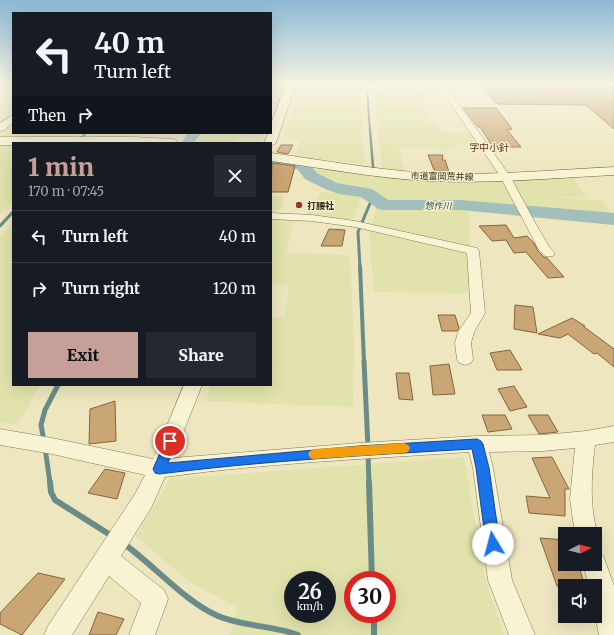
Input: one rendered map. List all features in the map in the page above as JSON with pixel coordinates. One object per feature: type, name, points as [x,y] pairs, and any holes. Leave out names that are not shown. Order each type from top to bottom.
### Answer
[{"type":"street","points":[[270,142],[280,113]]},
{"type":"street","points":[[461,113],[505,176],[548,253]]},
{"type":"street","points":[[0,128],[12,119]]},
{"type":"street","points":[[0,141],[150,142]]},
{"type":"street","name":"市道富岡荒井線","points":[[272,157],[411,176],[505,176],[614,171]]},
{"type":"street","points":[[272,216],[312,218],[360,225],[472,251],[478,313],[466,332],[463,343],[465,359]]},
{"type":"street","points":[[57,635],[144,501],[159,469],[193,386]]},
{"type":"street","points":[[0,437],[42,444],[159,469],[197,464],[368,450],[477,444],[543,443],[586,439],[614,434]]},
{"type":"street","points":[[585,527],[581,504],[582,463],[586,439]]},
{"type":"street","points":[[477,444],[483,468],[500,580],[522,635]]},
{"type":"street","points":[[113,548],[130,577],[155,599],[142,635]]},
{"type":"street","points":[[597,571],[612,635]]},
{"type":"green space","points":[[0,113],[12,113],[12,115],[0,123]]},
{"type":"green space","points":[[291,113],[362,113],[364,164],[294,156],[301,139],[283,138]]},
{"type":"green space","points":[[376,113],[425,113],[428,120],[443,133],[470,133],[476,142],[459,145],[449,149],[399,148],[404,170],[382,168]]},
{"type":"green space","points":[[12,124],[12,134],[78,134],[75,137],[0,138],[0,133]]},
{"type":"green space","points":[[92,134],[141,134],[138,138],[89,137]]},
{"type":"green space","points":[[201,134],[264,134],[260,137],[237,136],[234,142],[197,142]]},
{"type":"green space","points":[[0,144],[12,144],[12,202],[0,214]]},
{"type":"green space","points":[[313,166],[504,181],[519,208],[439,202],[386,203],[376,194],[365,190],[340,186],[315,172],[311,168]]},
{"type":"green space","points":[[574,178],[586,198],[519,194],[511,180]]},
{"type":"green space","points":[[321,192],[359,195],[362,197],[354,218],[347,220],[307,214]]},
{"type":"green space","points":[[519,194],[603,201],[612,217],[530,209]]},
{"type":"green space","points":[[272,196],[283,196],[282,207],[278,211],[272,211]]},
{"type":"green space","points":[[377,207],[469,210],[472,293],[374,292],[369,232]]},
{"type":"green space","points":[[272,219],[291,220],[294,222],[286,251],[289,253],[345,255],[350,257],[354,342],[353,407],[206,401],[211,386],[272,386],[272,318],[284,318],[289,285],[272,284]]},
{"type":"green space","points":[[12,223],[12,386],[39,386],[20,421],[14,425],[0,422],[0,236]]},
{"type":"green space","points":[[464,457],[485,579],[504,635],[230,635],[237,607],[189,582],[136,536],[170,479]]},
{"type":"building","points":[[467,113],[500,113],[512,129],[507,130],[521,147],[493,147],[480,127],[478,127]]},
{"type":"building","points":[[595,113],[614,113],[614,129]]},
{"type":"building","points":[[281,145],[293,145],[288,154],[277,152]]},
{"type":"building","points":[[428,155],[443,155],[442,160],[445,160],[449,172],[435,172]]},
{"type":"building","points":[[272,163],[295,166],[288,192],[272,192]]},
{"type":"building","points":[[506,225],[514,238],[527,236],[534,243],[538,251],[547,258],[564,277],[548,278],[526,252],[514,253],[506,240],[492,241],[479,226]]},
{"type":"building","points":[[329,229],[345,230],[342,246],[321,246]]},
{"type":"building","points":[[515,305],[533,307],[537,333],[514,329]]},
{"type":"building","points":[[438,315],[455,315],[459,328],[457,331],[442,331]]},
{"type":"building","points":[[572,318],[585,326],[583,326],[614,349],[614,367],[597,353],[594,354],[568,334],[560,338],[538,334]]},
{"type":"building","points":[[510,350],[522,370],[497,370],[490,353]]},
{"type":"building","points":[[449,364],[455,394],[433,395],[430,366]]},
{"type":"building","points":[[396,373],[409,373],[413,400],[399,399]]},
{"type":"building","points":[[514,386],[527,407],[510,411],[498,389]]},
{"type":"building","points":[[115,401],[116,441],[89,444],[90,409]]},
{"type":"building","points":[[482,415],[505,415],[512,429],[488,432]]},
{"type":"building","points":[[528,415],[548,415],[558,432],[539,434]]},
{"type":"building","points":[[552,457],[569,489],[565,489],[565,516],[529,513],[526,496],[550,498],[532,458]]},
{"type":"building","points":[[105,469],[125,473],[117,499],[88,493]]},
{"type":"building","points":[[540,538],[558,539],[558,571],[580,571],[583,579],[558,579],[557,586]]},
{"type":"building","points":[[38,573],[65,579],[22,635],[0,624],[0,613]]},
{"type":"building","points":[[98,612],[124,619],[116,635],[89,635]]},
{"type":"waterway","points":[[369,113],[370,131]]},
{"type":"waterway","points":[[370,130],[373,167]]},
{"type":"waterway","points":[[81,138],[85,134]]},
{"type":"waterway","name":"惣作川","points":[[188,142],[193,134]]},
{"type":"waterway","name":"惣作川","points":[[273,162],[302,165],[311,176],[331,186],[339,189],[366,193],[384,205],[460,205],[614,219]]},
{"type":"waterway","points":[[360,267],[358,232],[371,201]]},
{"type":"waterway","points":[[0,226],[12,213]]},
{"type":"waterway","points":[[360,266],[364,362]]},
{"type":"waterway","points":[[364,361],[368,448]]},
{"type":"waterway","points":[[44,441],[41,425],[45,410],[57,386]]},
{"type":"waterway","points":[[45,448],[50,483]]},
{"type":"waterway","points":[[368,454],[369,483]]},
{"type":"waterway","points":[[50,482],[51,492],[55,500],[112,536]]},
{"type":"waterway","points":[[369,482],[372,571]]},
{"type":"waterway","points":[[124,544],[182,593],[206,610],[228,620],[278,629],[298,635]]},
{"type":"waterway","points":[[374,623],[374,635]]},
{"type":"slow traffic","points":[[314,454],[404,448]]},
{"type":"place","name":"打腰社","points":[[299,205]]},
{"type":"district","name":"字中小針","points":[[489,147]]},
{"type":"route","points":[[170,441],[159,469],[197,464],[359,451],[477,444],[483,468],[493,544]]}]
